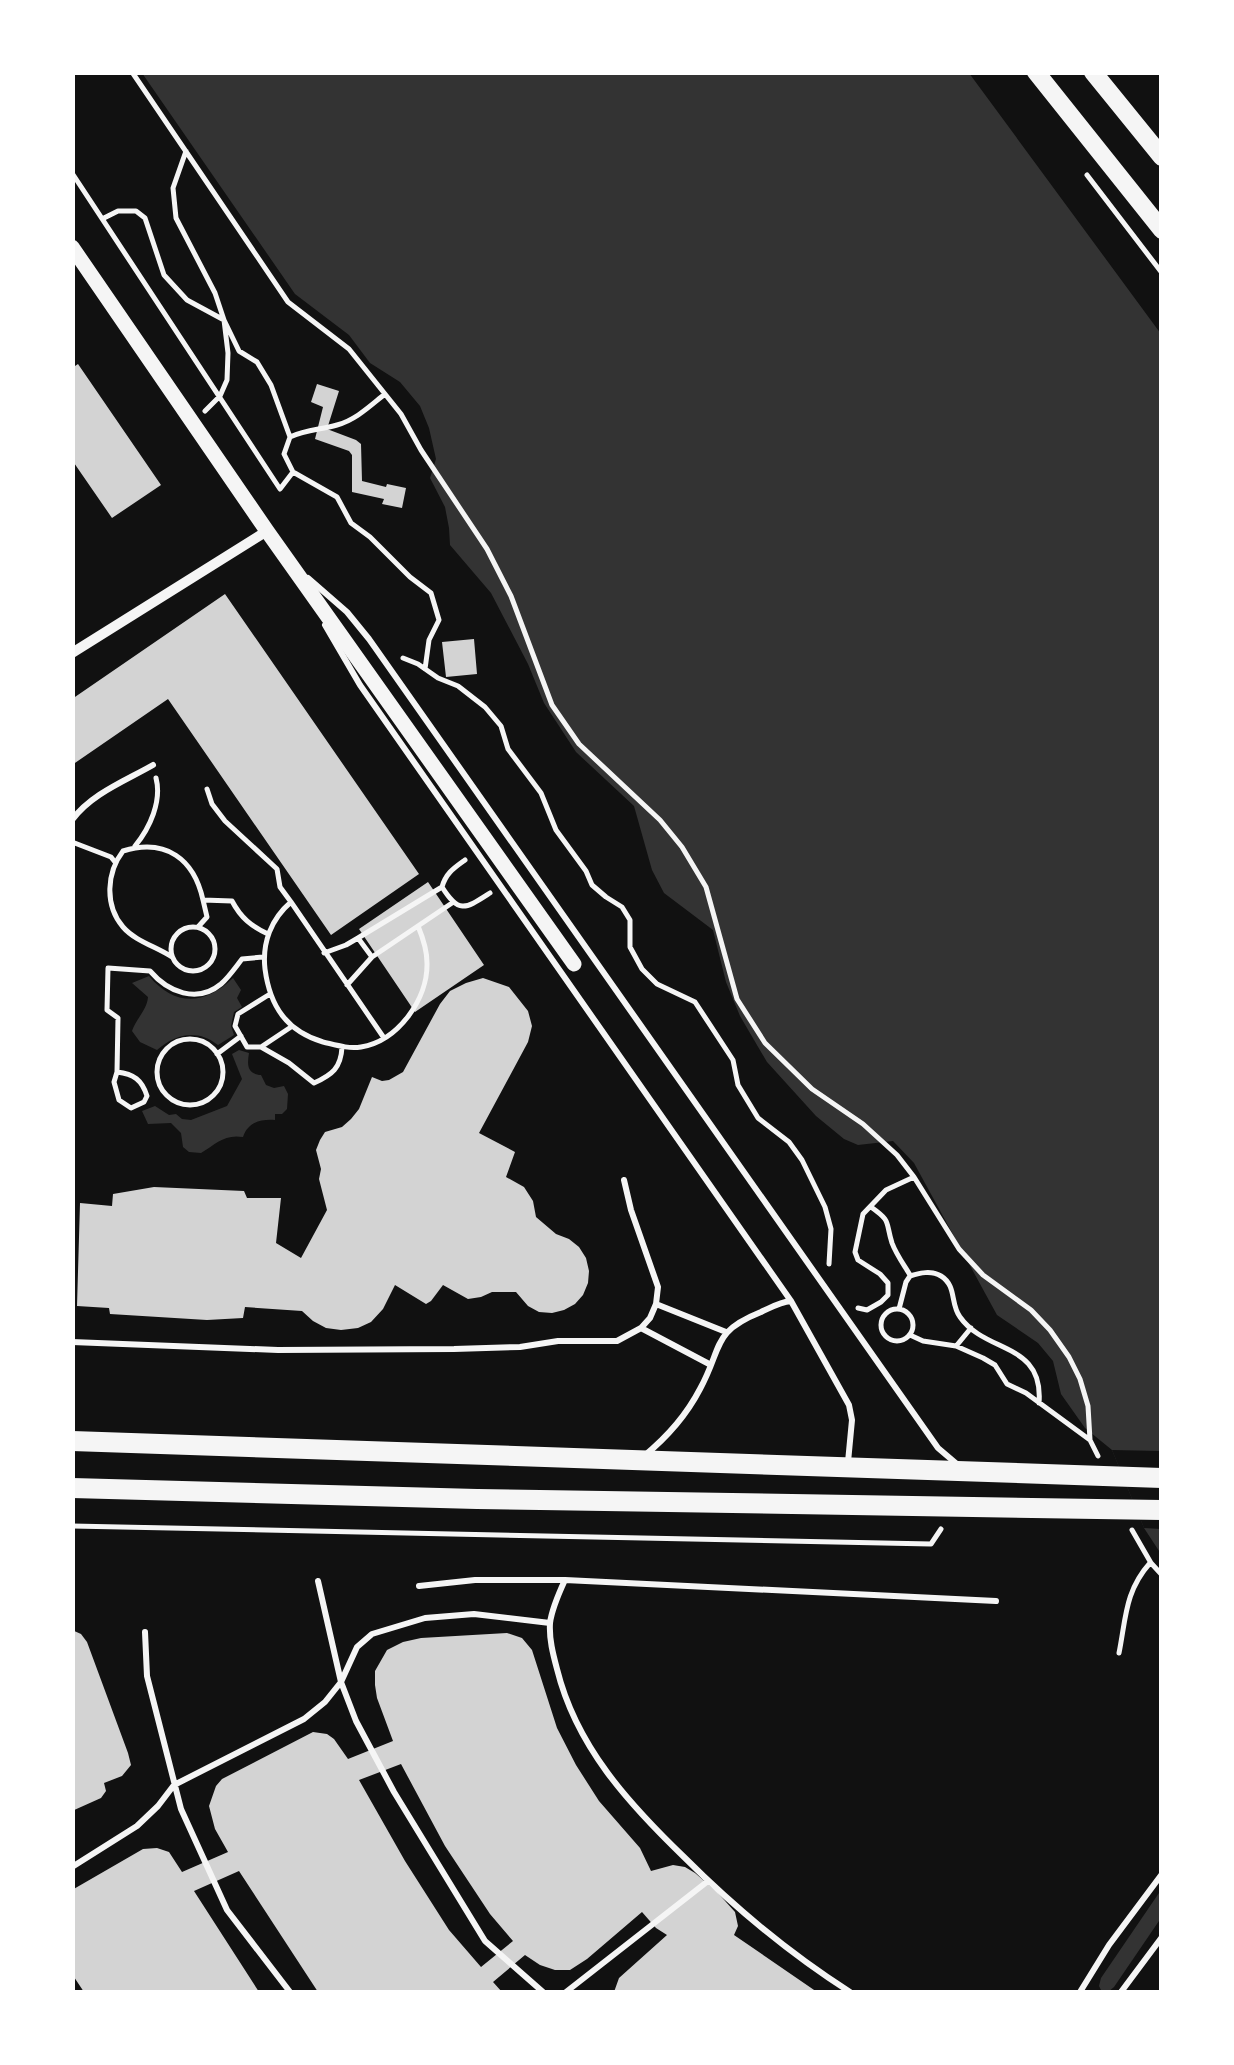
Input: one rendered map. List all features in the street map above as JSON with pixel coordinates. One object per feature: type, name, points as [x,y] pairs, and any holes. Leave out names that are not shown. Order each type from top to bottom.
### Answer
[{"type":"highway","points":[[72,1441],[1162,1478]]},
{"type":"highway","points":[[72,1488],[497,1500],[1162,1510]]},
{"type":"main road","points":[[1036,72],[1162,230]]},
{"type":"main road","points":[[1093,72],[1162,157]]},
{"type":"street","points":[[72,246],[290,564],[574,964]]},
{"type":"street","points":[[72,653],[267,531]]},
{"type":"lane","points":[[290,564],[360,685],[791,1301],[848,1406],[852,1420],[847,1468]]},
{"type":"lane","points":[[290,564],[347,612],[369,639],[938,1448],[967,1472]]},
{"type":"lane","points":[[72,820],[82,807],[153,765]]},
{"type":"lane","points":[[72,1342],[278,1350],[468,1349],[558,1341],[618,1341],[650,1318],[658,1287],[630,1210],[624,1180]]},
{"type":"lane","points":[[638,1461],[657,1446],[690,1406],[726,1332],[740,1320],[791,1301]]},
{"type":"lane","points":[[656,1304],[726,1332]]},
{"type":"lane","points":[[640,1328],[710,1365]]},
{"type":"lane","points":[[318,1580],[341,1682],[356,1721],[394,1792],[485,1941],[542,1992]]},
{"type":"lane","points":[[419,1586],[476,1580],[565,1580],[996,1601]]},
{"type":"lane","points":[[565,1580],[550,1623],[551,1645],[560,1683],[578,1727],[608,1775],[644,1818],[708,1880],[796,1956],[850,1992]]},
{"type":"lane","points":[[72,1867],[137,1826],[174,1785],[304,1719],[326,1702],[341,1682],[357,1647],[372,1634],[424,1618],[474,1614],[550,1623]]},
{"type":"lane","points":[[145,1632],[147,1676],[181,1809],[227,1910],[290,1992]]},
{"type":"lane","points":[[1080,1992],[1109,1944],[1162,1874]]},
{"type":"lane","points":[[566,1992],[708,1880]]},
{"type":"lane","points":[[1121,1992],[1162,1937]]},
{"type":"path","points":[[132,72],[288,302],[349,349],[401,414],[488,549],[552,705],[578,744],[660,820],[682,846],[706,887],[737,999],[764,1043],[812,1089],[863,1124],[897,1155],[959,1248],[983,1275],[1031,1310],[1050,1330],[1080,1379],[1088,1406],[1090,1440],[1026,1393],[1006,1384],[995,1365],[956,1346],[910,1335]]},
{"type":"path","points":[[186,151],[172,188],[176,218],[239,350],[257,362],[270,384],[290,436],[284,454],[293,472],[337,497],[351,523],[430,593],[439,620],[429,640],[425,669]]},
{"type":"path","points":[[72,173],[280,488],[293,472]]},
{"type":"path","points":[[104,218],[118,211],[136,210],[145,218],[164,275],[187,300],[224,320]]},
{"type":"path","points":[[193,424],[220,396],[228,380],[224,320]]},
{"type":"path","points":[[290,436],[354,418],[385,394]]},
{"type":"path","points":[[396,655],[470,694],[500,726],[508,750],[541,793],[556,830],[592,884],[622,908],[630,920],[630,947],[642,969],[657,984],[695,1002],[734,1060],[738,1085],[758,1118],[789,1142],[802,1160],[831,1229],[828,1266]]},
{"type":"path","points":[[133,848],[147,832],[159,790],[153,765]]},
{"type":"path","points":[[207,789],[225,822],[277,869],[280,886],[384,1038]]},
{"type":"path","points":[[242,838],[246,829]]},
{"type":"path","points":[[72,842],[115,862]]},
{"type":"path","points":[[172,957],[171,944],[178,932],[198,927],[208,917],[199,884],[187,864],[166,850],[148,846],[124,851],[109,880],[112,906],[123,928],[172,957],[182,968],[196,971],[210,964],[215,950],[210,936],[198,927]]},
{"type":"path","points":[[324,953],[346,946],[442,886],[449,871],[469,857]]},
{"type":"path","points":[[442,886],[452,903],[462,907],[492,892]]},
{"type":"path","points":[[203,900],[232,901],[250,926],[268,934]]},
{"type":"path","points":[[292,902],[278,912],[268,934],[264,956],[270,994],[292,1028],[342,1047],[364,1047],[384,1038],[410,1015],[423,993],[428,966],[418,926]]},
{"type":"path","points":[[347,985],[372,957],[452,903]]},
{"type":"path","points":[[358,938],[372,957]]},
{"type":"path","points":[[161,1090],[132,1108],[119,1100],[114,1082],[118,1018],[107,1010],[108,968],[150,971],[170,990],[188,994],[217,988],[242,959],[264,956]]},
{"type":"path","points":[[270,994],[238,1014],[236,1026],[247,1048],[261,1047],[292,1028]]},
{"type":"path","points":[[217,1054],[241,1036]]},
{"type":"path","points":[[196,1039],[217,1054],[223,1070],[222,1082],[209,1100],[188,1106],[177,1104],[161,1090],[156,1068],[165,1049],[174,1042],[196,1039]]},
{"type":"path","points":[[261,1047],[314,1083],[332,1075],[341,1060],[342,1047]]},
{"type":"path","points":[[117,1072],[132,1074],[143,1085],[147,1096],[144,1102]]},
{"type":"path","points":[[866,1310],[888,1295],[888,1283],[858,1260],[855,1252],[864,1214],[886,1190],[914,1177]]},
{"type":"path","points":[[870,1206],[886,1219],[892,1244],[910,1276]]},
{"type":"path","points":[[899,1308],[910,1276],[928,1272],[941,1276],[952,1288],[958,1316],[980,1336],[1008,1348],[1035,1372],[1039,1404]]},
{"type":"path","points":[[836,1304],[882,1318]]},
{"type":"path","points":[[899,1308],[912,1316],[914,1326],[902,1341],[891,1341],[883,1334],[882,1318],[899,1308]]},
{"type":"path","points":[[956,1346],[971,1328]]},
{"type":"path","points":[[72,1526],[931,1544],[945,1523]]},
{"type":"path","points":[[1119,1652],[1128,1597],[1136,1578],[1151,1563]]},
{"type":"shaded area","points":[[142,73],[969,73],[1161,334],[1161,1554],[1144,1528],[1112,1450],[1085,1428],[1061,1394],[1053,1361],[1038,1343],[997,1315],[914,1163],[893,1141],[858,1145],[844,1139],[816,1116],[767,1062],[740,1016],[726,982],[713,930],[664,893],[652,870],[634,806],[576,752],[544,703],[491,593],[450,545],[445,507],[430,478],[436,459],[420,406],[400,382],[370,363],[349,335],[295,294]]},
{"type":"shaded area","points":[[149,976],[169,993],[190,999],[212,993],[233,978],[241,990],[237,998],[242,1007],[234,1012],[234,1035],[218,1045],[203,1037],[187,1035],[157,1050],[140,1042],[132,1031],[148,997],[132,983]]},
{"type":"shaded area","points":[[239,1050],[249,1053],[249,1068],[261,1075],[266,1085],[284,1086],[287,1109],[275,1114],[275,1120],[256,1123],[243,1137],[225,1138],[201,1153],[183,1147],[181,1133],[171,1123],[148,1124],[142,1111],[155,1106],[169,1115],[191,1120],[227,1106],[242,1079],[232,1054]]},
{"type":"shaded area","points":[[1161,1890],[1161,1918],[1114,1987],[1102,1992],[1101,1978]]},
{"type":"pier","points":[[1112,1450],[1161,1451],[1161,1529],[1144,1528]]},
{"type":"building","points":[[78,364],[161,485],[112,518],[72,460],[72,368]]},
{"type":"building","points":[[317,384],[339,391],[327,429],[361,444],[362,481],[406,488],[402,508],[382,504],[384,499],[352,492],[352,455],[315,439],[323,407],[311,402]]},
{"type":"building","points":[[225,594],[419,874],[331,935],[168,699],[72,765],[72,699]]},
{"type":"building","points":[[474,639],[477,674],[446,677],[442,642]]},
{"type":"building","points":[[428,882],[484,965],[415,1012],[359,929]]},
{"type":"building","points":[[483,978],[509,987],[528,1011],[532,1026],[528,1042],[479,1133],[515,1152],[506,1177],[524,1187],[533,1201],[536,1217],[579,1247],[586,1258],[588,1283],[575,1304],[552,1313],[539,1312],[516,1292],[492,1292],[468,1299],[443,1285],[426,1304],[395,1285],[371,1322],[341,1330],[326,1328],[302,1311],[245,1307],[243,1318],[207,1320],[110,1314],[109,1308],[77,1306],[80,1203],[112,1206],[113,1194],[154,1187],[244,1191],[247,1198],[281,1198],[276,1243],[301,1258],[327,1210],[316,1150],[325,1132],[342,1127],[351,1119],[372,1077],[389,1080],[403,1072],[450,991]]},
{"type":"building","points":[[72,1630],[87,1642],[131,1765],[122,1776],[104,1783],[106,1791],[101,1798],[72,1811]]},
{"type":"building","points":[[507,1633],[522,1638],[532,1650],[557,1728],[576,1765],[599,1801],[640,1848],[651,1871],[673,1865],[695,1873],[735,1912],[738,1926],[734,1935],[817,1992],[614,1992],[619,1978],[667,1935],[642,1912],[570,1970],[540,1965],[525,1955],[493,1982],[502,1992],[318,1992],[239,1871],[194,1891],[259,1992],[84,1992],[72,1974],[72,1890],[143,1849],[169,1852],[182,1872],[228,1852],[215,1829],[209,1806],[216,1786],[222,1779],[313,1732],[334,1739],[348,1759],[393,1741],[377,1698],[375,1671],[387,1650],[421,1638]],"holes":[[[401,1764],[445,1846],[513,1941],[481,1967],[449,1930],[359,1780]]]}]
